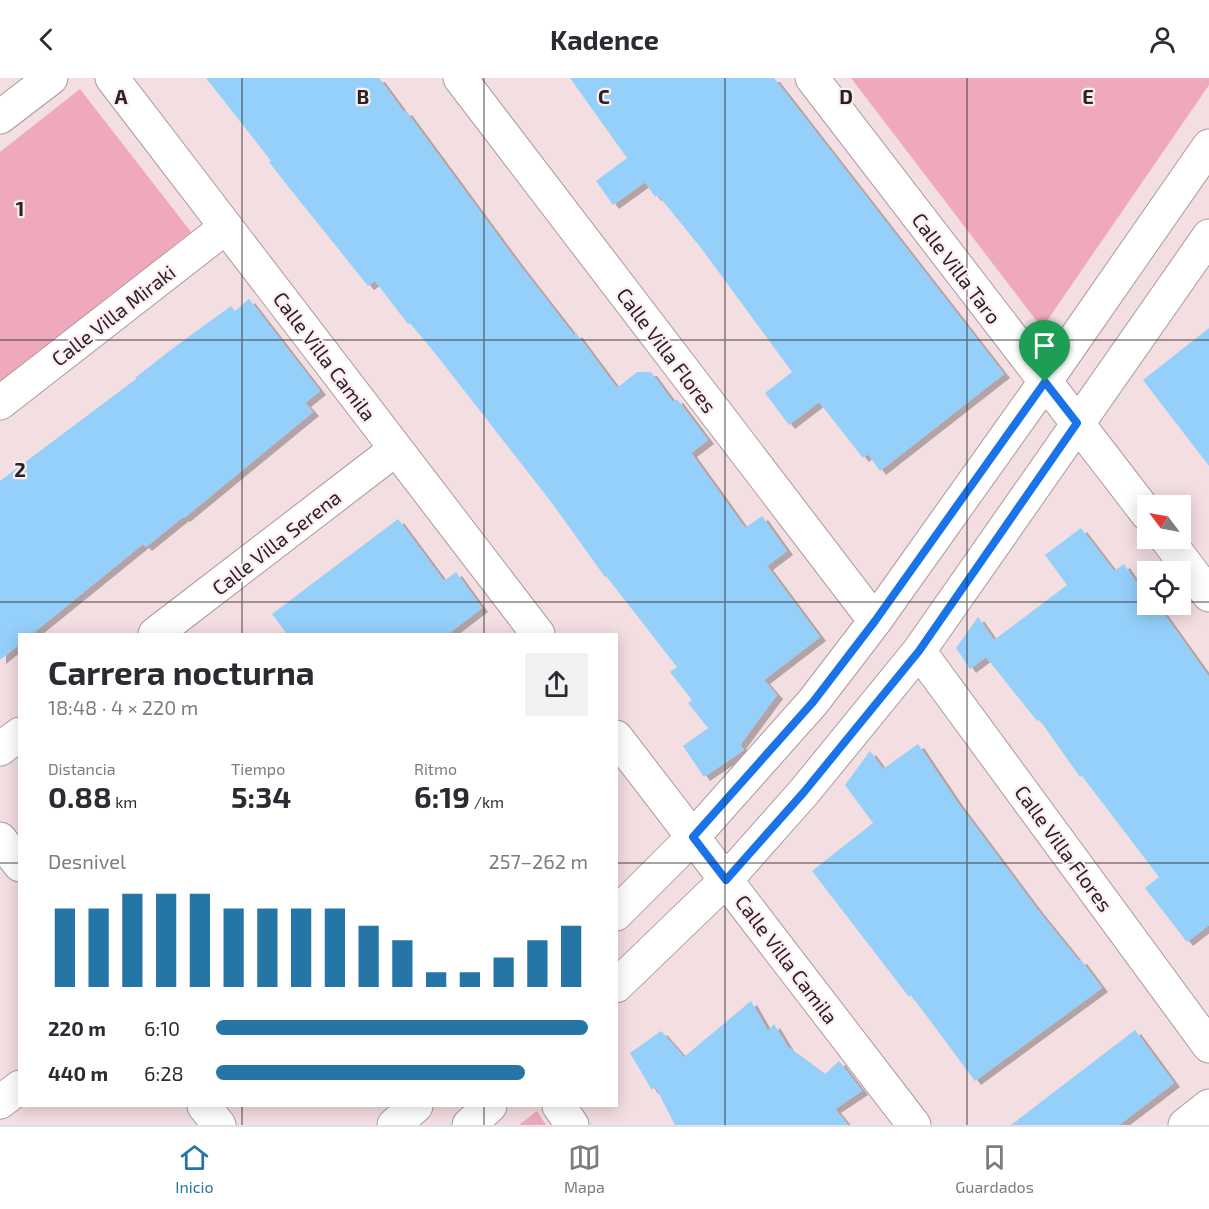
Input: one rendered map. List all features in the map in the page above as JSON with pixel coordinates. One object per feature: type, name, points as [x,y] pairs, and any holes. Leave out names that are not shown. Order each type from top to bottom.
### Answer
[{"type":"street","points":[[0,117],[51,78]]},
{"type":"street","name":"Calle Villa Camila","points":[[112,78],[537,633]]},
{"type":"street","name":"Calle Villa Flores","points":[[459,78],[875,621]]},
{"type":"street","name":"Calle Villa Taro","points":[[812,78],[1137,501]]},
{"type":"street","points":[[618,912],[693,837],[813,702],[875,621],[1209,146]]},
{"type":"street","name":"Calle Villa Miraki","points":[[0,403],[226,227]]},
{"type":"street","points":[[618,984],[726,880],[804,792],[919,651],[1209,236]]},
{"type":"street","name":"Calle Villa Serena","points":[[177,628],[396,449]]},
{"type":"street","points":[[1174,549],[1209,595]]},
{"type":"street","name":"Calle Villa Flores","points":[[919,651],[1209,1046]]},
{"type":"street","points":[[0,749],[18,736]]},
{"type":"street","name":"Calle Villa Camila","points":[[618,740],[914,1125]]},
{"type":"street","points":[[0,839],[18,862]]},
{"type":"street","points":[[0,1102],[18,1088]]},
{"type":"street","points":[[1185,1125],[1209,1106]]},
{"type":"street","points":[[205,1107],[219,1125]]},
{"type":"street","points":[[394,1125],[415,1107]]},
{"type":"street","points":[[469,1125],[489,1107]]},
{"type":"street","points":[[560,1107],[572,1125]]},
{"type":"shaded area","points":[[851,78],[1209,78],[1209,85],[1042,328]]},
{"type":"shaded area","points":[[80,89],[191,232],[0,382],[0,152]]},
{"type":"shaded area","points":[[537,1111],[546,1125],[519,1125]]},
{"type":"building","points":[[206,78],[379,78],[518,263],[574,335],[576,333],[617,388],[637,372],[651,372],[673,402],[677,399],[708,440],[691,453],[745,528],[762,516],[787,551],[767,566],[820,637],[764,680],[777,695],[740,745],[744,750],[704,777],[683,746],[708,728],[688,703],[692,700],[670,672],[677,667],[605,577],[552,503],[438,357],[410,323],[408,324],[375,281],[368,286],[269,162],[271,161]]},
{"type":"building","points":[[570,78],[774,78],[1004,374],[880,471],[868,454],[863,458],[819,402],[789,425],[765,393],[792,372],[701,248],[658,195],[655,197],[645,182],[613,205],[596,181],[627,158]]},
{"type":"building","points":[[249,299],[320,391],[305,403],[313,412],[184,518],[146,547],[143,544],[33,633],[18,633],[18,646],[0,660],[0,481],[231,306],[235,311]]},
{"type":"building","points":[[1209,328],[1209,466],[1143,380]]},
{"type":"building","points":[[398,519],[444,581],[456,572],[482,608],[449,633],[286,633],[272,614]]},
{"type":"building","points":[[1081,528],[1114,571],[1124,564],[1137,581],[1137,615],[1165,615],[1209,677],[1209,925],[1187,942],[1145,888],[1159,877],[1082,776],[1080,777],[1039,719],[1037,721],[986,657],[970,669],[956,648],[978,617],[994,640],[1067,585],[1045,555]]},
{"type":"building","points":[[918,744],[957,802],[1037,909],[1102,988],[975,1081],[911,995],[909,997],[812,871],[873,823],[845,785],[870,751],[883,769]]},
{"type":"building","points":[[751,1001],[768,1031],[774,1024],[788,1047],[825,1074],[839,1061],[862,1091],[835,1109],[848,1125],[675,1125],[655,1086],[652,1090],[630,1053],[661,1031],[684,1057]]},
{"type":"building","points":[[1135,1030],[1174,1083],[1119,1125],[1011,1125]]},
{"type":"route","points":[[1045,382],[1077,423],[919,651],[804,792],[726,880],[693,837],[813,702],[875,621],[1045,382]]}]
